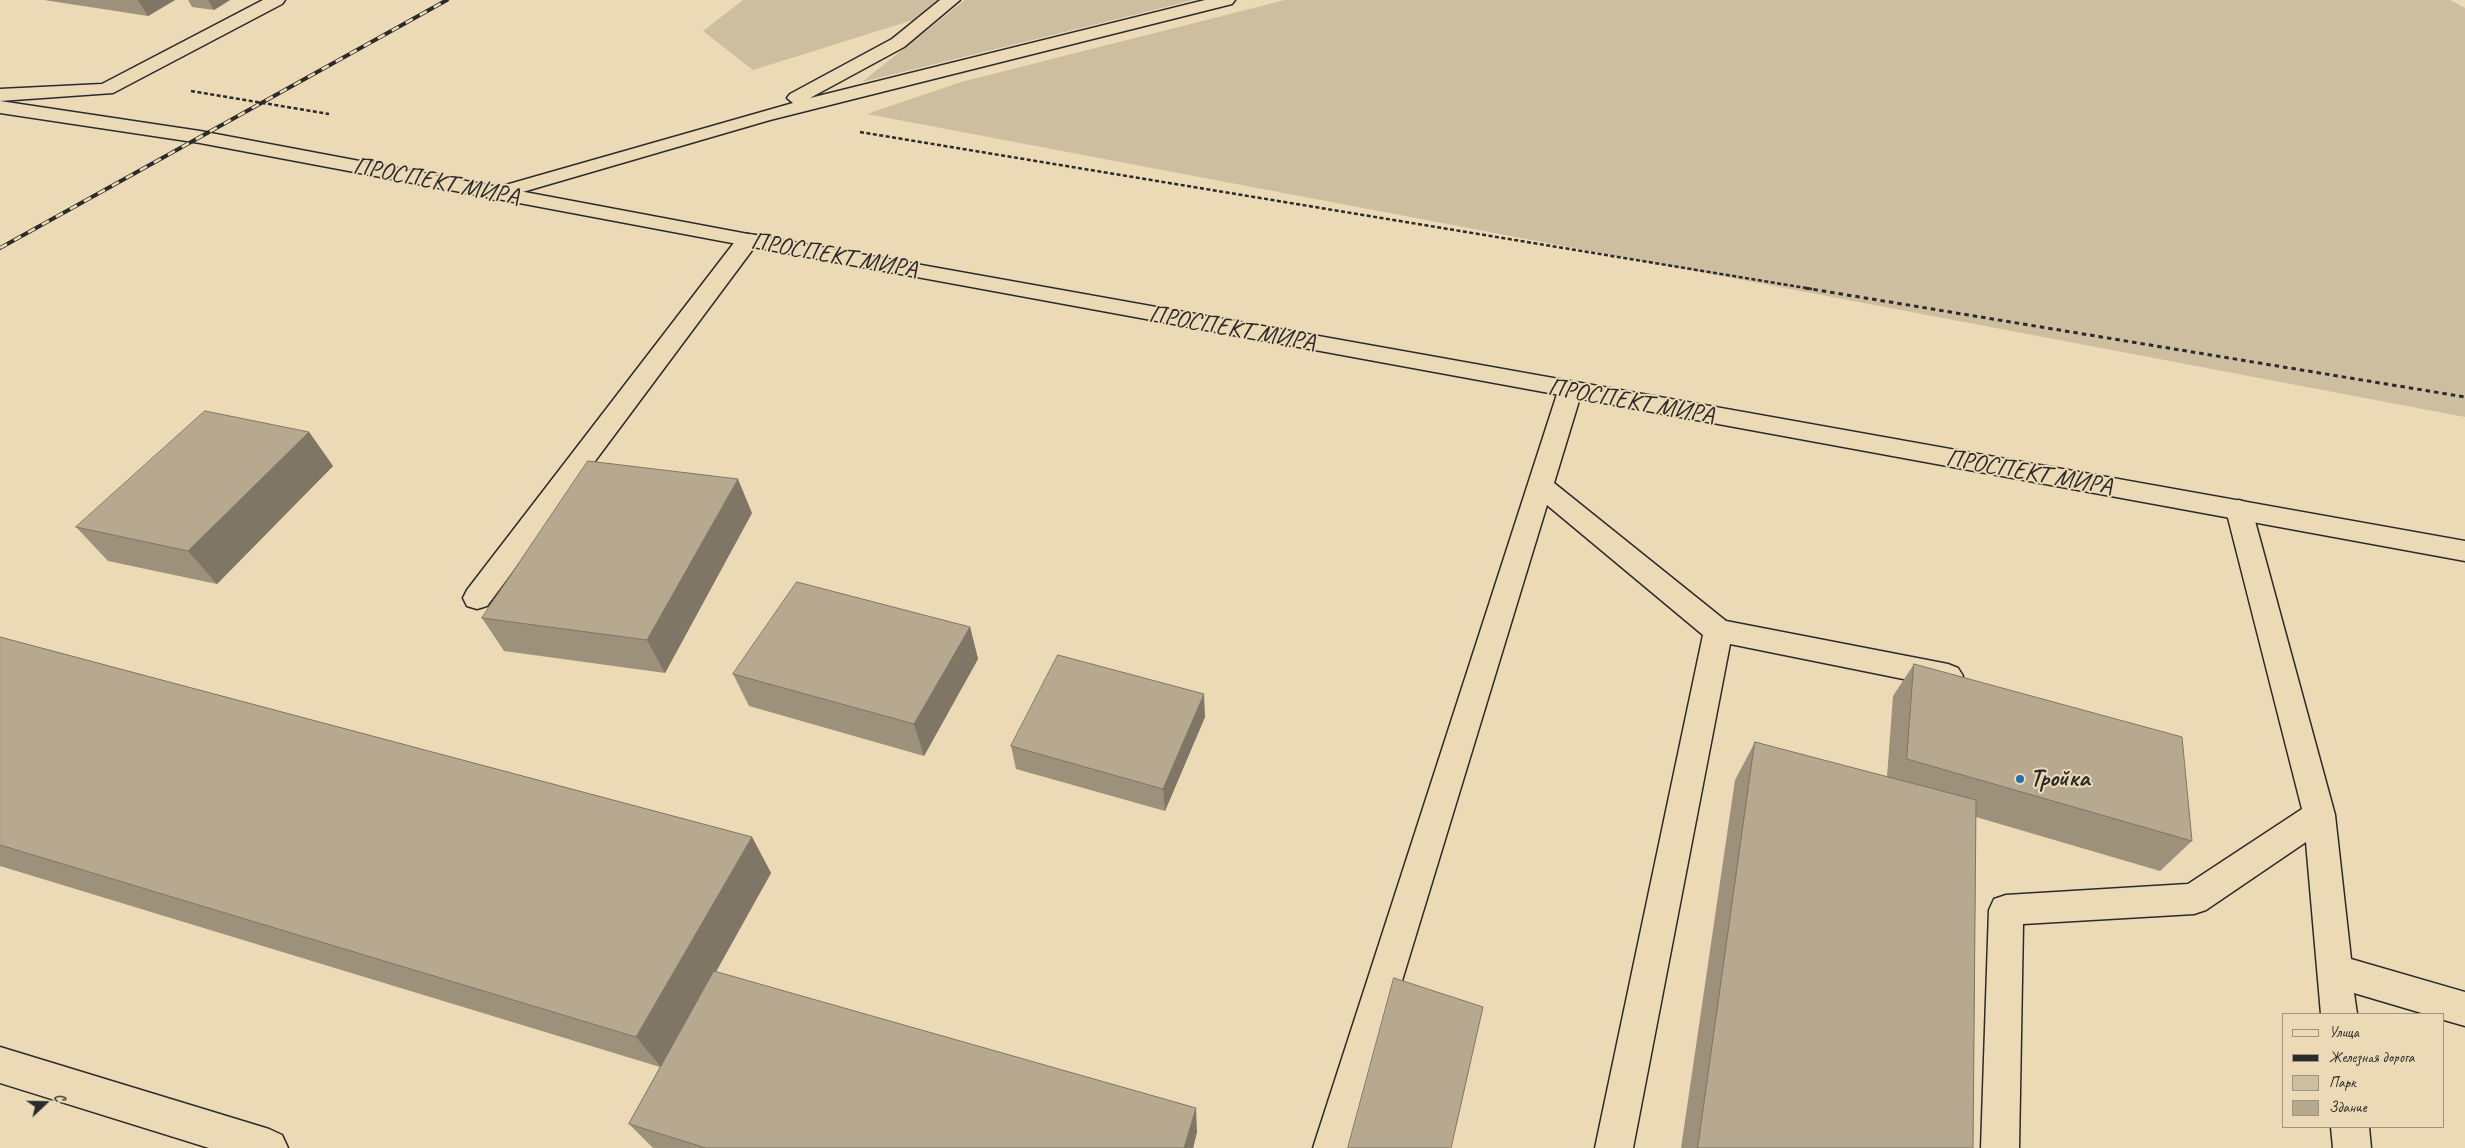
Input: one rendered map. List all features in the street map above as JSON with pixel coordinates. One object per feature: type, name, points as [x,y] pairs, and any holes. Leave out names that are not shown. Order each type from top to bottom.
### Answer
[{"type":"main road","points":[[0,95],[106,89],[276,0]]},
{"type":"main road","points":[[763,116],[898,43],[951,0]]},
{"type":"main road","points":[[495,194],[763,116],[1226,0]]},
{"type":"main road","name":"ПРОСПЕКТ МИРА","points":[[0,107],[200,137],[495,194],[1570,391],[2465,551]]},
{"type":"main road","points":[[477,598],[748,240]]},
{"type":"main road","points":[[1332,1148],[1570,391]]},
{"type":"main road","points":[[1540,485],[1718,631],[1969,680]]},
{"type":"main road","points":[[2239,510],[2319,815],[2339,1013]]},
{"type":"main road","points":[[1614,1148],[1718,631]]},
{"type":"main road","points":[[2000,1148],[2006,910],[2194,899],[2319,815]]},
{"type":"main road","points":[[2334,971],[2465,1009]]},
{"type":"main road","points":[[0,1065],[269,1148]]},
{"type":"main road","points":[[2350,1128],[2352,1148]]},
{"type":"path","points":[[851,131],[2465,397]]},
{"type":"green space","points":[[743,0],[938,0],[913,20],[753,70],[703,31]]},
{"type":"green space","points":[[965,0],[1194,0],[862,82]]},
{"type":"green space","points":[[1285,0],[2450,0],[2465,8],[2465,417],[867,114],[961,82]]},
{"type":"building","points":[[205,411],[309,432],[188,551],[76,527]]},
{"type":"building","points":[[588,461],[738,479],[647,640],[482,618]]},
{"type":"building","points":[[797,582],[970,627],[914,724],[733,674]]},
{"type":"building","points":[[0,637],[752,837],[636,1037],[0,845]]},
{"type":"building","points":[[1058,655],[1204,694],[1163,789],[1011,746]]},
{"type":"building","points":[[1914,664],[2182,737],[2192,841],[1907,759]]},
{"type":"building","points":[[1755,742],[1976,800],[1973,1148],[1698,1148]]},
{"type":"building","points":[[714,971],[1196,1108],[1184,1148],[706,1148],[629,1124]]},
{"type":"building","points":[[1394,978],[1483,1007],[1451,1148],[1348,1148]]},
{"type":"railway","points":[[0,248],[447,0]]},
{"type":"place","name":"Тройка","points":[[2020,779]]}]
